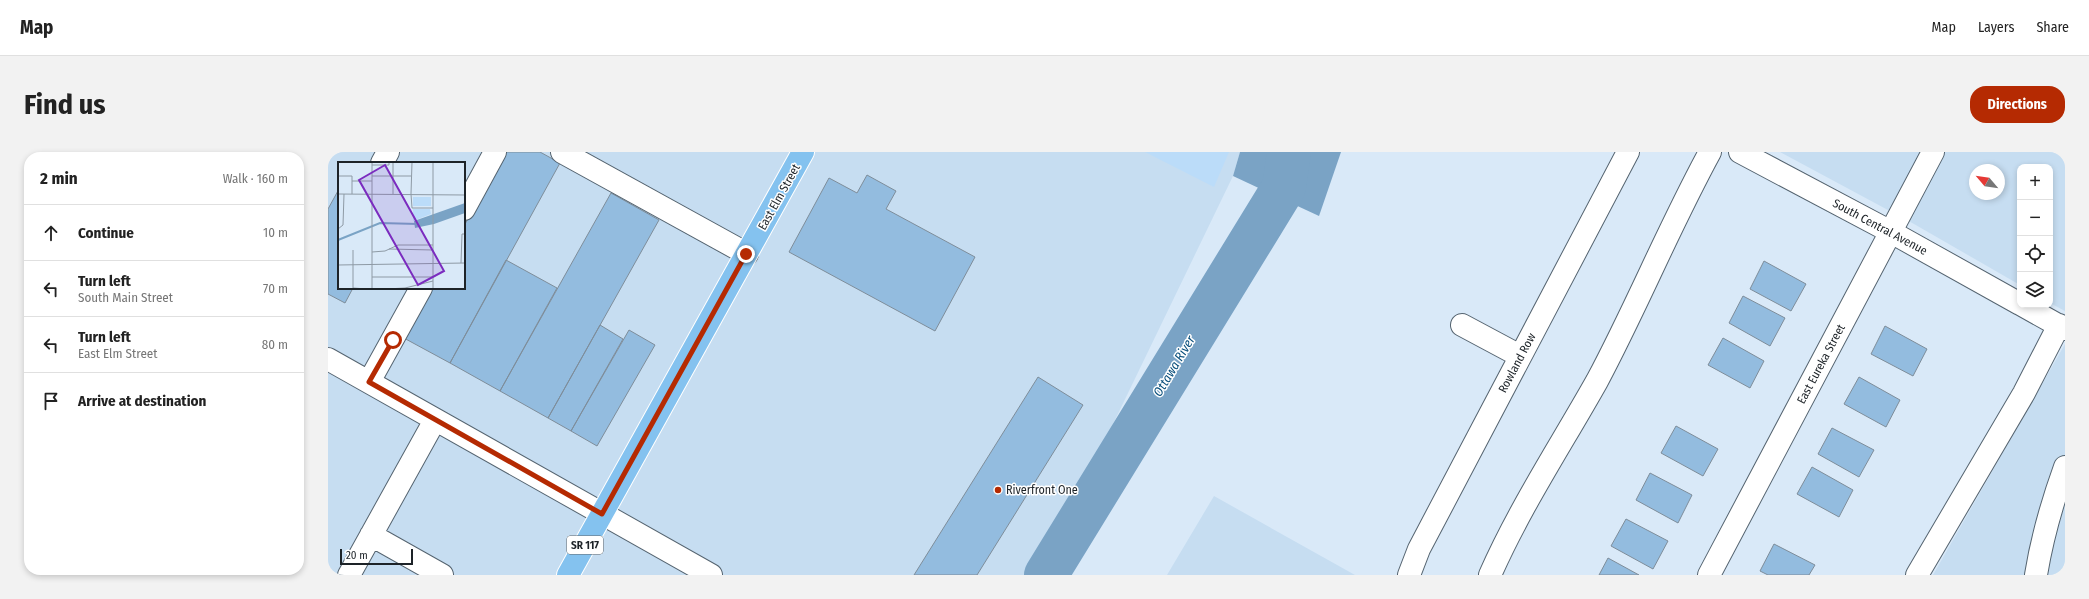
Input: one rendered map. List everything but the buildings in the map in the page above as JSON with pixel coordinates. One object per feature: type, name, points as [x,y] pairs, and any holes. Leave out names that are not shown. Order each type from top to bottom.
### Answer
[{"type":"main road","name":"East Elm Street","points":[[602,514],[803,152]]},
{"type":"main road","name":"SR 117","points":[[568,575],[602,514]]},
{"type":"street","points":[[383,162],[388,152]]},
{"type":"street","points":[[465,207],[495,152]]},
{"type":"street","points":[[562,152],[746,254]]},
{"type":"street","name":"Rowland Row","points":[[1409,575],[1420,549],[1628,152]]},
{"type":"street","points":[[1490,575],[1558,446],[1597,380],[1644,286],[1684,199],[1710,152]]},
{"type":"street","name":"South Central Avenue","points":[[1740,152],[2017,302]]},
{"type":"street","name":"East Eureka Street","points":[[1709,575],[1932,152]]},
{"type":"street","points":[[369,382],[420,289]]},
{"type":"street","name":"South Central Avenue","points":[[2028,308],[2062,327]]},
{"type":"street","points":[[1462,325],[1520,356]]},
{"type":"street","points":[[1917,575],[2062,327]]},
{"type":"street","points":[[328,359],[711,575]]},
{"type":"street","points":[[349,575],[435,420]]},
{"type":"street","points":[[2036,575],[2041,541],[2054,496],[2065,467]]},
{"type":"street","points":[[371,535],[442,575]]},
{"type":"shaded area","points":[[328,152],[1240,152],[1233,176],[1040,575],[328,575]]},
{"type":"shaded area","points":[[1145,152],[1229,152],[1214,187]]},
{"type":"shaded area","points":[[1240,152],[1341,152],[1319,216],[1233,176]]},
{"type":"shaded area","points":[[1780,152],[2065,152],[2065,311],[2053,305],[2053,164],[2017,164],[2017,283],[1914,224]]},
{"type":"shaded area","points":[[2065,344],[2065,575],[1933,575]]},
{"type":"shaded area","points":[[1214,496],[1355,575],[1167,575]]},
{"type":"waterway","name":"Ottawa River","points":[[1046,575],[1284,187],[1289,152]]},
{"type":"place","name":"Riverfront One","points":[[998,490]]},
{"type":"route","points":[[393,340],[369,382],[602,514],[746,254]]}]
